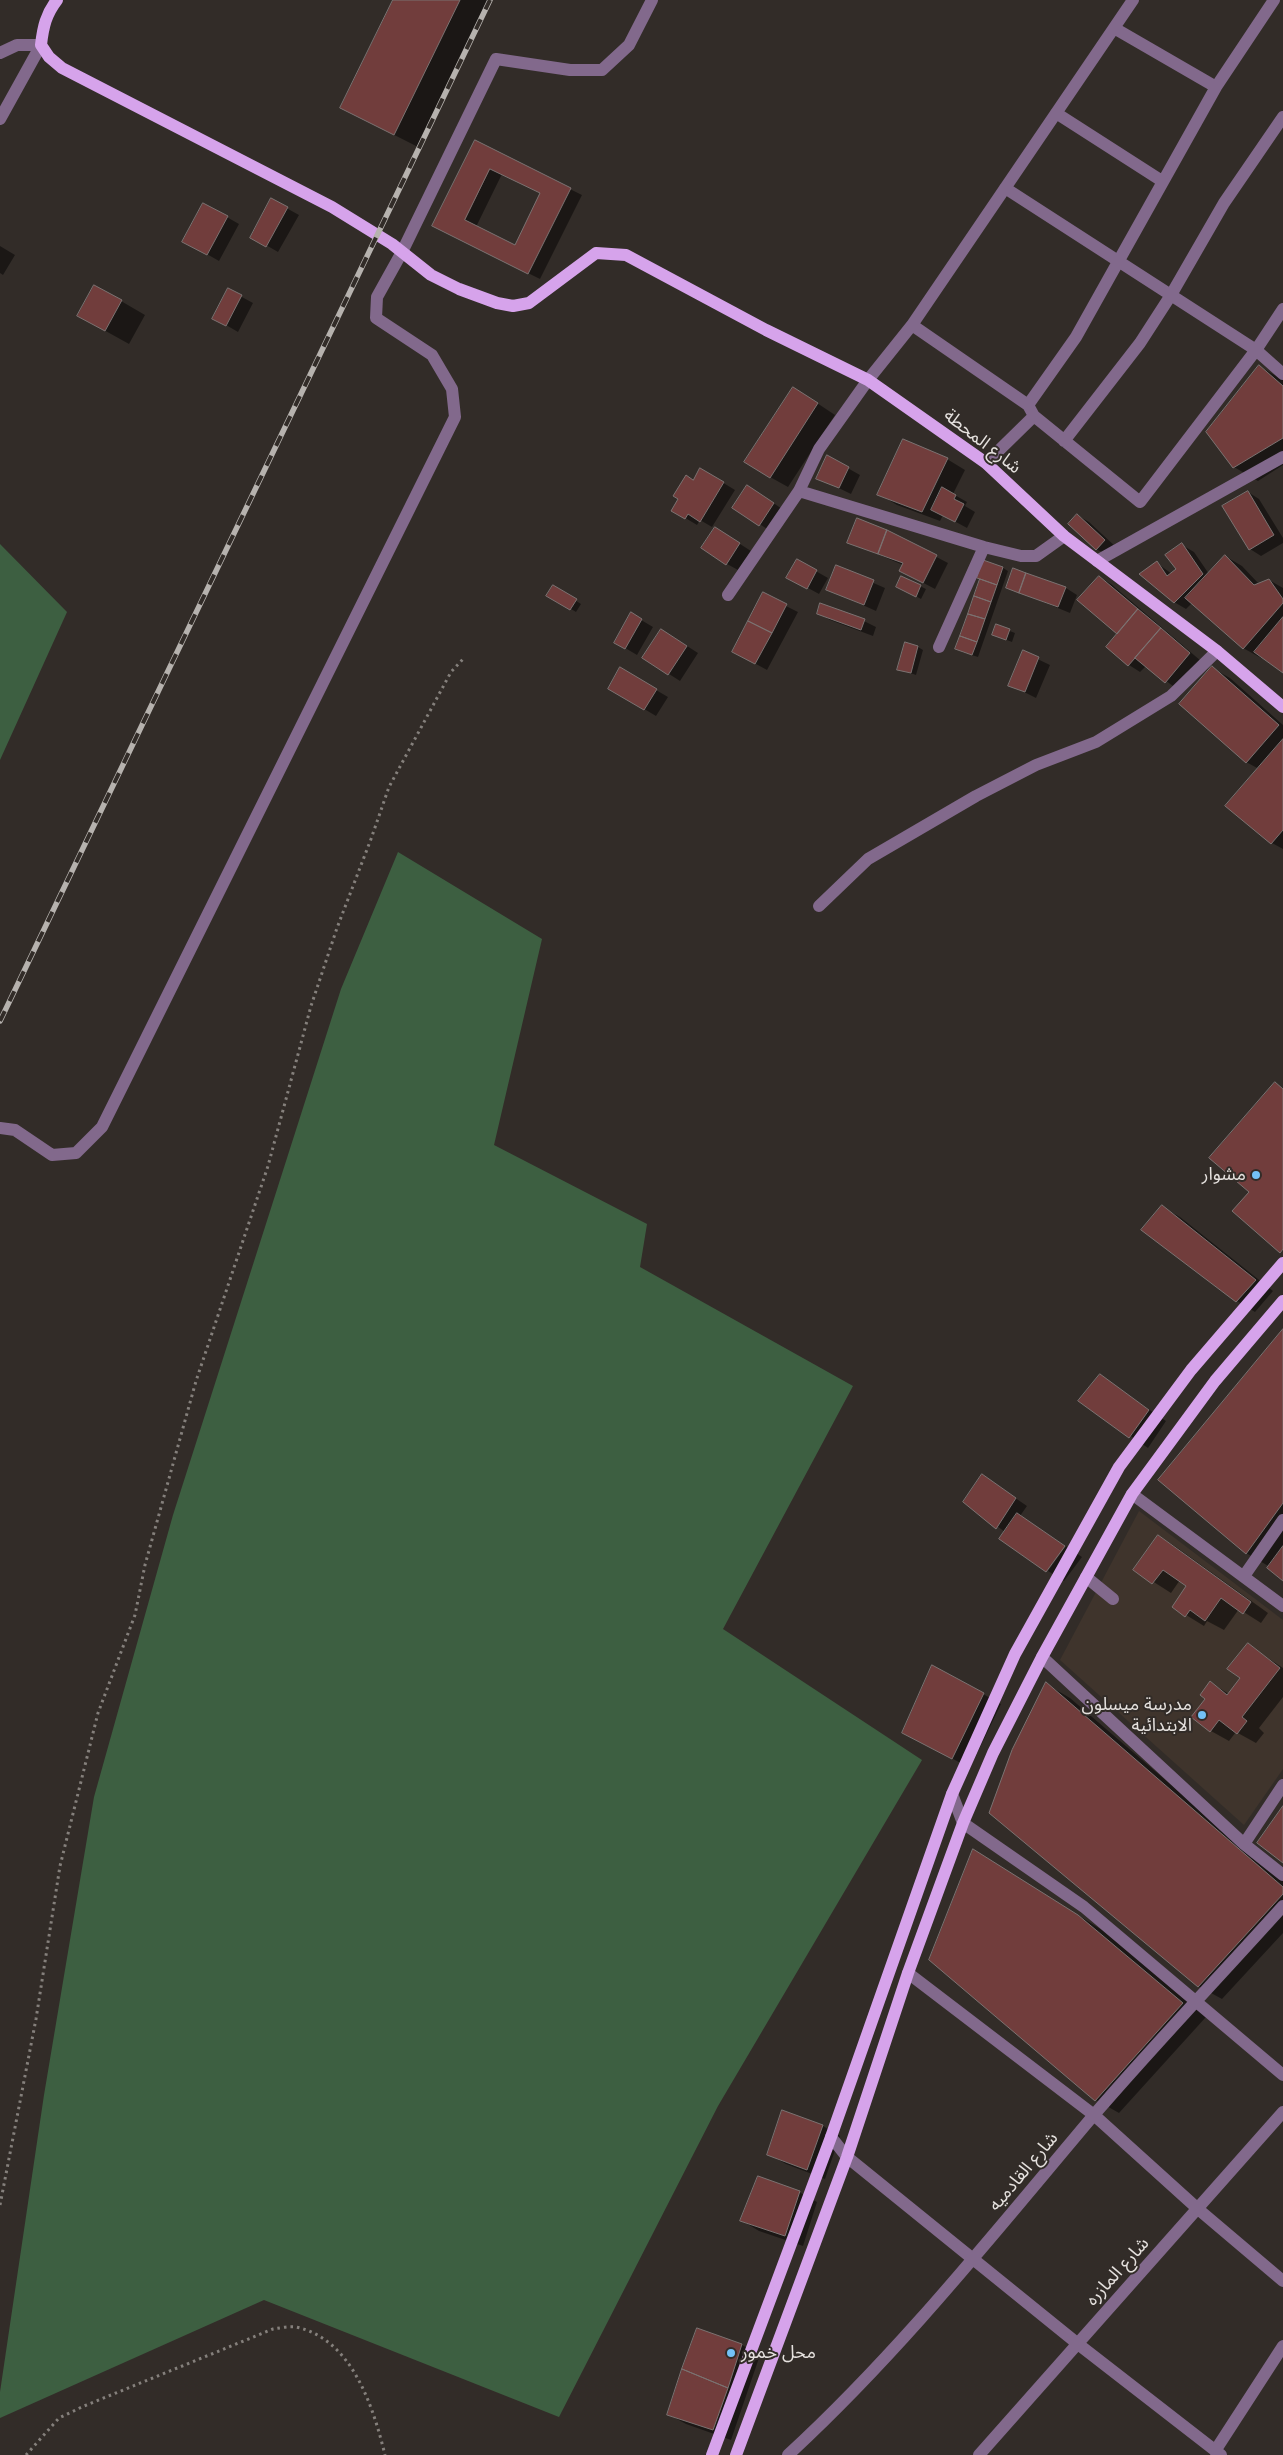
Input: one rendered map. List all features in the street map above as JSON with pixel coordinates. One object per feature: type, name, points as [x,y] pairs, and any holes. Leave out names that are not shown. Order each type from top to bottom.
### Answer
[{"type":"main road","points":[[57,0],[49,11],[43,27],[41,45],[49,57],[62,68],[332,206],[402,252]]},
{"type":"main road","name":"شارع المحطة","points":[[402,252],[432,274],[459,289],[497,303],[513,306],[529,304],[543,295],[596,252],[626,255],[766,330],[868,380],[986,463],[1064,536],[1217,651],[1283,707]]},
{"type":"main road","points":[[712,2455],[830,2137],[952,1794],[1015,1654],[1119,1467],[1191,1370],[1283,1263]]},
{"type":"main road","points":[[736,2455],[847,2157],[908,1973],[963,1823],[993,1753],[1042,1657],[1132,1494],[1215,1381],[1281,1306]]},
{"type":"street","points":[[0,1128],[15,1130],[52,1155],[76,1153],[102,1127],[456,417],[452,389],[432,355],[376,318],[377,297],[402,252],[496,59],[570,70],[602,70],[630,46],[652,0]]},
{"type":"street","points":[[728,595],[799,491],[819,449],[868,380],[912,325],[1133,0]]},
{"type":"street","points":[[986,463],[1031,410],[1120,262],[1162,180],[1216,87],[1275,3]]},
{"type":"street","points":[[1114,28],[1216,87]]},
{"type":"street","points":[[0,53],[17,45],[41,45],[0,119]]},
{"type":"street","points":[[1056,113],[1162,180]]},
{"type":"street","points":[[1064,441],[1140,343],[1171,295],[1224,204],[1283,117]]},
{"type":"street","points":[[1005,188],[1256,350],[1283,374]]},
{"type":"street","points":[[912,325],[1031,410],[1064,441],[1140,502],[1256,350],[1283,309]]},
{"type":"street","points":[[1097,561],[1283,457]]},
{"type":"street","points":[[799,491],[984,548],[1020,556],[1036,556],[1064,536]]},
{"type":"street","points":[[939,647],[984,548]]},
{"type":"street","points":[[819,906],[868,859],[976,796],[1036,765],[1096,742],[1171,696],[1217,651]]},
{"type":"street","points":[[1132,1494],[1283,1606]]},
{"type":"street","points":[[1244,1576],[1283,1520]]},
{"type":"street","points":[[1086,1577],[1113,1599]]},
{"type":"street","points":[[1042,1657],[1244,1844],[1283,1875]]},
{"type":"street","points":[[1244,1844],[1283,1785]]},
{"type":"street","points":[[952,1794],[963,1823],[1084,1907],[1195,2003],[1283,2075]]},
{"type":"street","name":"شارع القادميه","points":[[788,2455],[836,2411],[974,2260],[1094,2115],[1283,1906]]},
{"type":"street","points":[[908,1973],[1094,2115],[1283,2281]]},
{"type":"street","name":"شارع المازره","points":[[979,2455],[1283,2112]]},
{"type":"street","points":[[830,2137],[847,2157],[1211,2451],[1283,2346]]},
{"type":"path","points":[[0,2205],[36,2019],[60,1866],[98,1713],[135,1615],[145,1565],[196,1381],[268,1166],[311,1006],[389,787],[451,672],[463,659]]},
{"type":"path","points":[[26,2455],[59,2418],[273,2328],[294,2327],[317,2335],[334,2345],[348,2362],[376,2417],[385,2455]]},
{"type":"shaded area","name":"مدرسة ميسلون الابتدائية","points":[[1139,1511],[1283,1620],[1283,1769],[1244,1825],[1060,1660]]},
{"type":"green space","points":[[0,544],[67,612],[0,760]]},
{"type":"green space","points":[[398,852],[542,939],[494,1145],[647,1224],[640,1267],[853,1386],[723,1629],[922,1760],[718,2106],[559,2417],[264,2300],[0,2418],[0,2392],[44,2095],[94,1797],[173,1515],[341,989]]},
{"type":"building","points":[[393,0],[460,0],[394,135],[340,108]]},
{"type":"building","points":[[475,140],[571,188],[528,274],[432,226]],"holes":[[[490,169],[540,193],[515,245],[465,220]]]},
{"type":"building","points":[[271,198],[288,207],[266,247],[250,238]]},
{"type":"building","points":[[203,203],[228,216],[207,255],[182,242]]},
{"type":"building","points":[[94,285],[122,300],[105,331],[77,316]]},
{"type":"building","points":[[228,288],[242,295],[226,326],[212,319]]},
{"type":"building","points":[[1259,365],[1283,386],[1283,438],[1233,468],[1206,432]]},
{"type":"building","points":[[793,387],[818,403],[770,478],[744,462]]},
{"type":"building","points":[[903,439],[948,458],[922,512],[877,495]]},
{"type":"building","points":[[827,455],[849,467],[839,488],[816,479]]},
{"type":"building","points":[[700,468],[724,482],[700,522],[688,514],[685,519],[671,511],[678,499],[673,496],[686,475],[693,480]]},
{"type":"building","points":[[747,485],[774,503],[759,526],[732,508]]},
{"type":"building","points":[[942,487],[956,495],[954,499],[964,504],[955,522],[931,510]]},
{"type":"building","points":[[1248,491],[1274,535],[1249,550],[1222,506]]},
{"type":"building","points":[[1077,514],[1105,540],[1096,550],[1068,524]]},
{"type":"building","points":[[857,518],[887,530],[878,554],[847,543]]},
{"type":"building","points":[[715,527],[740,543],[726,565],[701,548]]},
{"type":"building","points":[[887,530],[937,555],[923,583],[899,571],[903,563],[878,554]]},
{"type":"building","points":[[1182,543],[1203,574],[1174,603],[1139,574],[1157,561],[1167,576],[1176,569],[1165,555]]},
{"type":"building","points":[[1225,555],[1254,585],[1269,579],[1283,599],[1283,603],[1243,649],[1185,598]]},
{"type":"building","points":[[797,559],[817,570],[807,589],[786,578]]},
{"type":"building","points":[[983,560],[1003,567],[997,585],[977,578]]},
{"type":"building","points":[[836,565],[874,580],[864,605],[826,590]]},
{"type":"building","points":[[1013,568],[1026,573],[1019,593],[1006,588]]},
{"type":"building","points":[[1026,573],[1066,587],[1058,607],[1019,593]]},
{"type":"building","points":[[901,576],[921,585],[916,597],[896,587]]},
{"type":"building","points":[[1099,576],[1138,609],[1117,634],[1077,600]]},
{"type":"building","points":[[980,579],[997,585],[991,602],[974,596]]},
{"type":"building","points":[[553,585],[577,599],[570,610],[546,596]]},
{"type":"building","points":[[763,592],[787,604],[772,633],[748,621]]},
{"type":"building","points":[[974,596],[991,602],[985,619],[968,614]]},
{"type":"building","points":[[820,603],[865,619],[861,630],[817,614]]},
{"type":"building","points":[[1138,609],[1161,628],[1128,666],[1106,647]]},
{"type":"building","points":[[631,612],[642,619],[625,649],[614,643]]},
{"type":"building","points":[[968,614],[985,619],[977,642],[960,636]]},
{"type":"building","points":[[1283,617],[1283,673],[1254,652]]},
{"type":"building","points":[[748,621],[772,633],[755,664],[732,652]]},
{"type":"building","points":[[996,624],[1010,629],[1006,640],[992,635]]},
{"type":"building","points":[[1161,628],[1190,653],[1165,683],[1135,658]]},
{"type":"building","points":[[661,629],[687,646],[668,675],[642,658]]},
{"type":"building","points":[[960,636],[977,642],[972,655],[955,649]]},
{"type":"building","points":[[905,642],[918,646],[911,673],[897,670]]},
{"type":"building","points":[[1023,650],[1039,657],[1025,692],[1008,686]]},
{"type":"building","points":[[1212,666],[1279,725],[1246,763],[1179,704]]},
{"type":"building","points":[[620,667],[657,689],[644,710],[608,689]]},
{"type":"building","points":[[1283,739],[1283,830],[1271,844],[1225,806]]},
{"type":"building","name":"مشوار","points":[[1275,1082],[1283,1089],[1283,1249],[1280,1253],[1232,1211],[1249,1192],[1209,1158]]},
{"type":"building","points":[[1162,1205],[1256,1280],[1236,1302],[1141,1230]]},
{"type":"building","points":[[1283,1329],[1283,1503],[1246,1554],[1158,1480]]},
{"type":"building","points":[[1100,1374],[1149,1410],[1129,1438],[1078,1401]]},
{"type":"building","points":[[982,1474],[1016,1498],[996,1529],[963,1502]]},
{"type":"building","points":[[1017,1513],[1065,1546],[1046,1572],[999,1539]]},
{"type":"building","points":[[1158,1535],[1251,1602],[1243,1614],[1221,1598],[1205,1621],[1190,1610],[1185,1617],[1172,1607],[1186,1586],[1163,1570],[1152,1584],[1133,1570]]},
{"type":"building","points":[[1283,1546],[1283,1581],[1267,1568]]},
{"type":"building","points":[[1248,1643],[1280,1668],[1242,1717],[1247,1721],[1237,1734],[1219,1720],[1210,1732],[1191,1717],[1205,1699],[1200,1695],[1210,1681],[1227,1695],[1240,1678],[1227,1669]]},
{"type":"building","points":[[932,1665],[984,1693],[952,1759],[902,1733]]},
{"type":"building","points":[[1046,1682],[1283,1887],[1283,1894],[1198,1987],[989,1813],[1012,1750]]},
{"type":"building","points":[[1283,1806],[1283,1863],[1257,1843]]},
{"type":"building","points":[[973,1849],[1078,1915],[1183,2003],[1095,2101],[929,1960]]},
{"type":"building","points":[[782,2110],[823,2125],[807,2170],[767,2155]]},
{"type":"building","points":[[758,2176],[800,2191],[785,2236],[740,2221]]},
{"type":"building","points":[[697,2328],[742,2344],[728,2388],[682,2369]]},
{"type":"building","points":[[682,2369],[728,2388],[713,2430],[667,2415]]},
{"type":"railway","points":[[0,1021],[490,0]]},
{"type":"place","name":"مشوار","points":[[1256,1175]]},
{"type":"place","name":"مدرسة ميسلون الابتدائية","points":[[1202,1715]]},
{"type":"place","name":"محل خمور","points":[[731,2353]]}]
